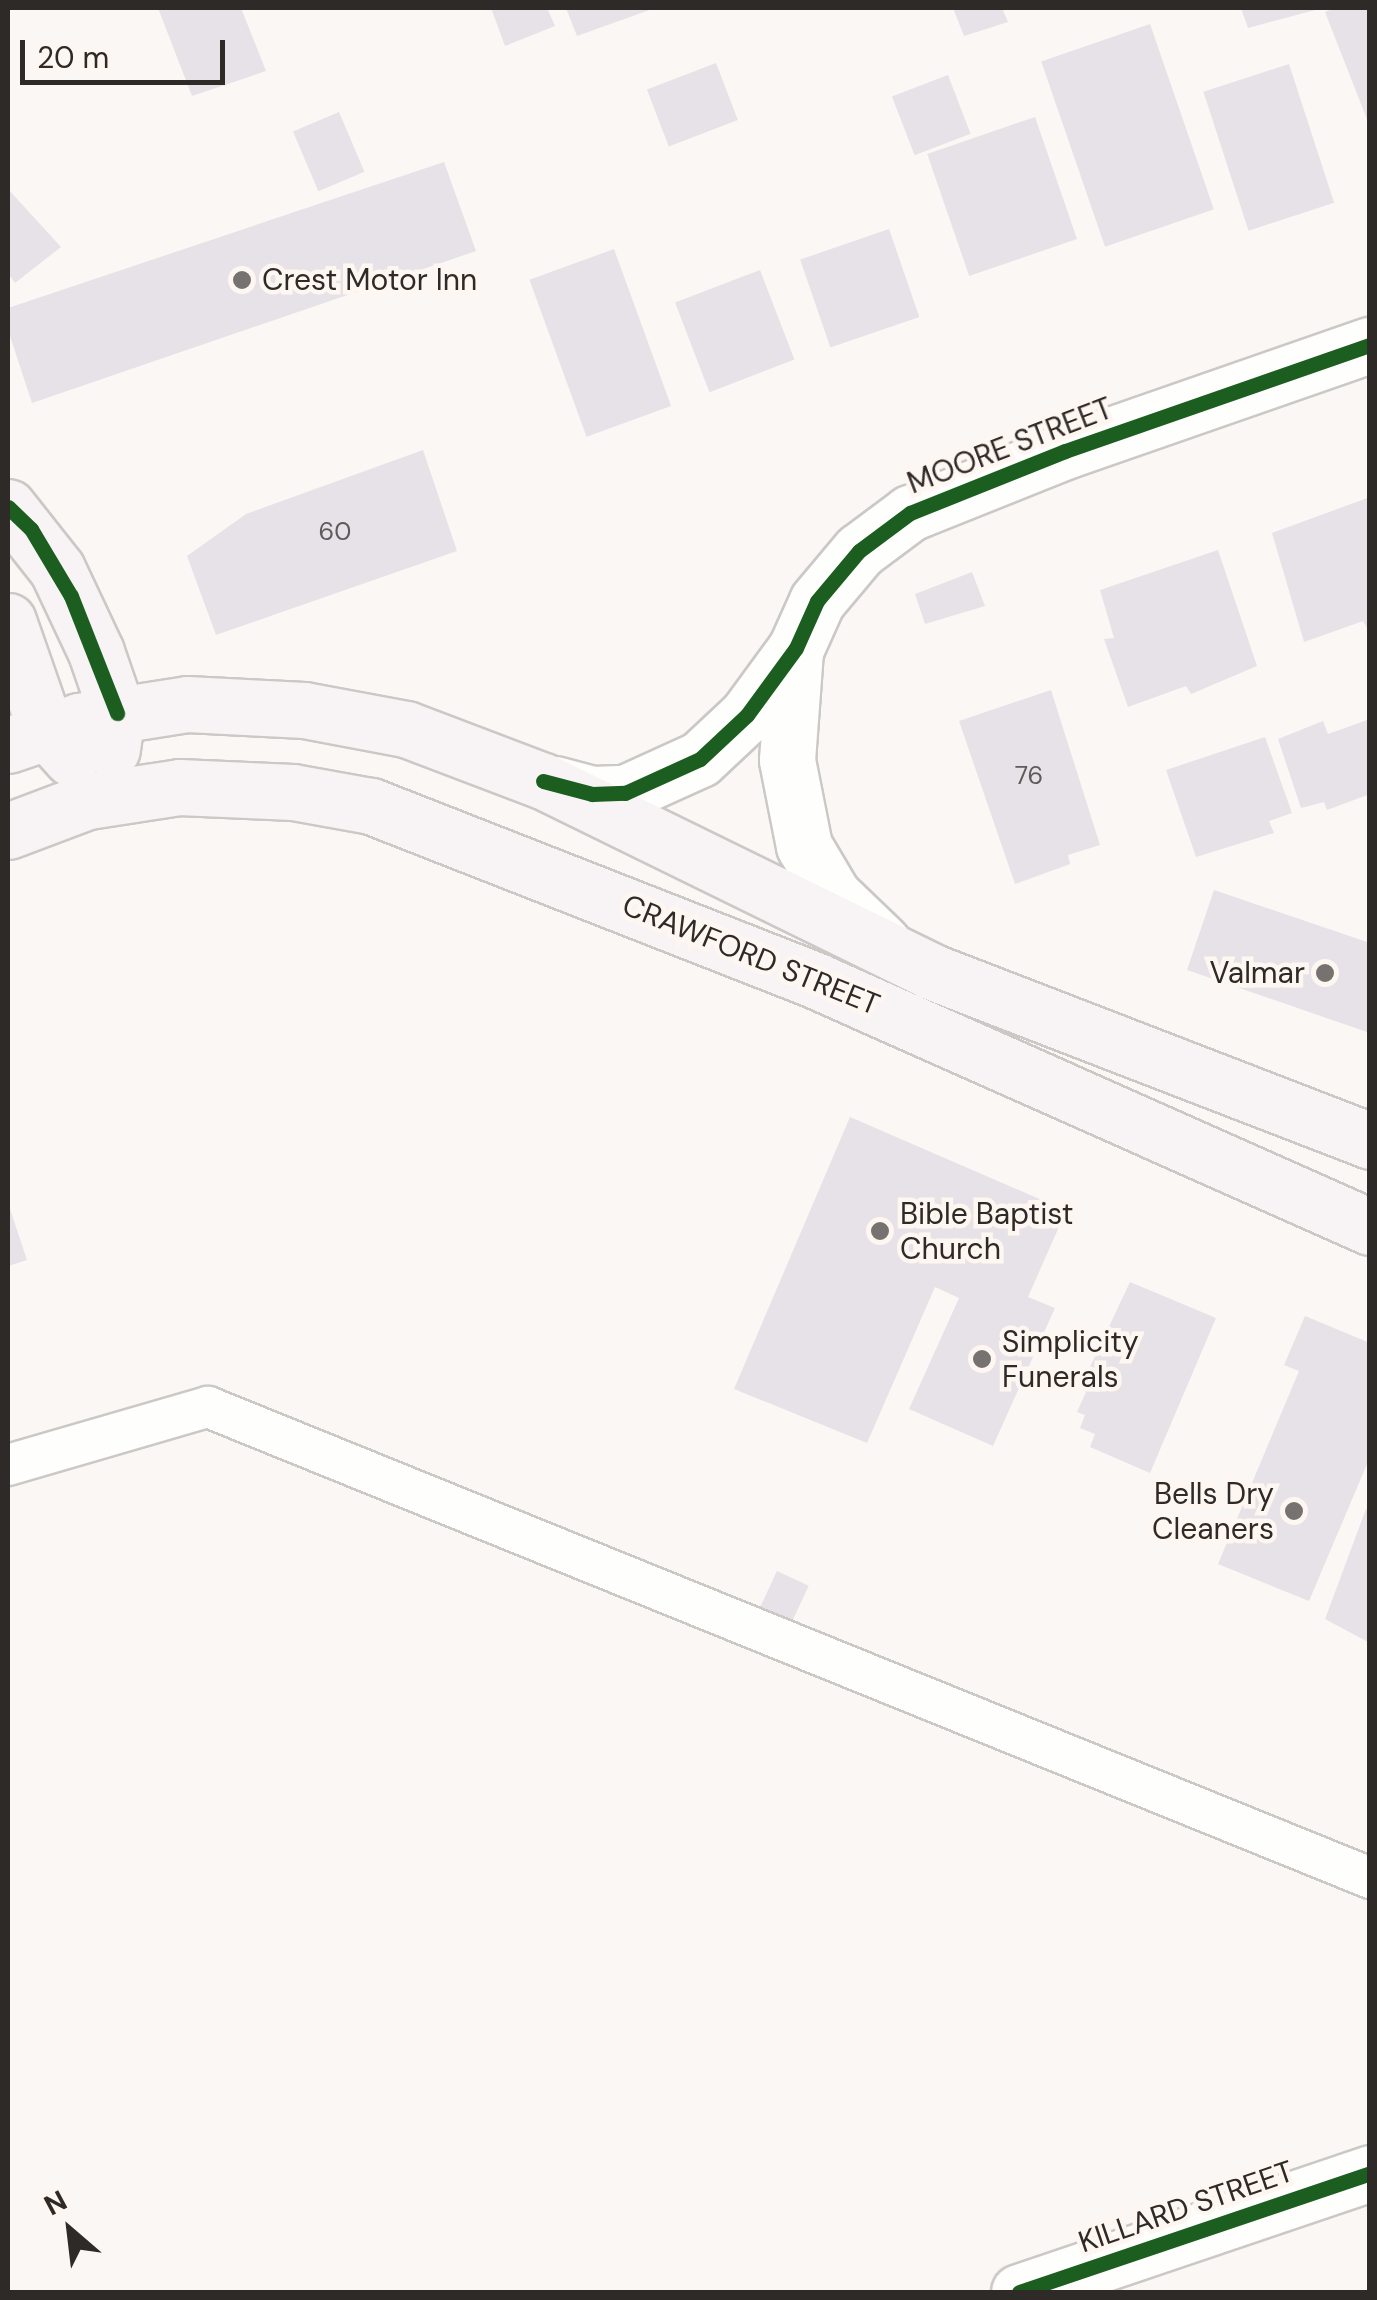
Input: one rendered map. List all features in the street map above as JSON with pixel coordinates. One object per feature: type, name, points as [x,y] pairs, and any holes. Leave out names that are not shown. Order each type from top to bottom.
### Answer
[{"type":"main road","points":[[8,507],[31,529],[71,596],[116,713],[107,798]]},
{"type":"main road","points":[[8,621],[27,738],[107,798]]},
{"type":"main road","name":"CRAWFORD STREET","points":[[27,738],[116,713],[187,704],[348,715],[406,729],[543,781],[930,971],[1370,1141]]},
{"type":"main road","name":"CRAWFORD STREET","points":[[8,831],[107,798],[179,787],[249,788],[371,806],[818,981],[1370,1227]]},
{"type":"street","name":"MOORE STREET","points":[[543,781],[611,794],[673,776],[723,740],[796,648],[817,601],[859,551],[910,513],[1370,345]]},
{"type":"street","name":"MOORE STREET","points":[[796,648],[787,760],[804,846],[852,916],[930,971]]},
{"type":"street","name":"KILLARD STREET","points":[[1019,2292],[1370,2173]]},
{"type":"lane","points":[[8,1466],[208,1407],[1370,1878]]},
{"type":"building","points":[[158,8],[241,8],[266,71],[192,96]]},
{"type":"building","points":[[491,8],[547,8],[555,26],[505,46]]},
{"type":"building","points":[[566,8],[655,8],[577,36]]},
{"type":"building","points":[[953,8],[1002,8],[1008,22],[964,36]]},
{"type":"building","points":[[1241,8],[1319,8],[1319,9],[1248,28]]},
{"type":"building","points":[[1335,8],[1370,8],[1370,127],[1325,12]]},
{"type":"building","points":[[1150,24],[1214,209],[1105,247],[1041,61]]},
{"type":"building","points":[[716,63],[738,120],[669,146],[647,90]]},
{"type":"building","points":[[1289,64],[1334,203],[1249,231],[1203,92]]},
{"type":"building","points":[[948,75],[971,134],[915,155],[892,97]]},
{"type":"building","points":[[339,112],[364,172],[318,191],[293,132]]},
{"type":"building","points":[[1035,117],[1077,239],[969,276],[927,154]]},
{"type":"building","name":"Crest Motor Inn","points":[[444,162],[476,251],[32,403],[8,330],[8,308]]},
{"type":"building","points":[[8,189],[61,247],[15,283],[8,273]]},
{"type":"building","points":[[889,229],[919,317],[830,348],[800,260]]},
{"type":"building","points":[[614,249],[671,406],[587,437],[529,280]]},
{"type":"building","points":[[760,270],[794,360],[709,392],[675,303]]},
{"type":"building","points":[[423,450],[457,551],[216,635],[187,556],[246,514]]},
{"type":"building","points":[[1370,497],[1370,633],[1363,621],[1304,642],[1272,533]]},
{"type":"building","points":[[1218,550],[1257,666],[1191,694],[1186,686],[1128,707],[1104,639],[1114,638],[1100,590]]},
{"type":"building","points":[[972,572],[985,606],[925,624],[915,594]]},
{"type":"building","points":[[1051,690],[1100,845],[1068,855],[1070,864],[1015,884],[959,721]]},
{"type":"building","points":[[1370,719],[1370,794],[1327,810],[1324,802],[1301,808],[1278,739],[1323,721],[1328,734]]},
{"type":"building","points":[[1265,737],[1292,813],[1269,821],[1274,833],[1196,857],[1166,770]]},
{"type":"building","points":[[1214,890],[1370,943],[1370,1033],[1187,970]]},
{"type":"building","name":"Bible Baptist Church","points":[[850,1117],[1051,1204],[1047,1213],[1062,1220],[1028,1297],[1055,1308],[993,1446],[909,1409],[959,1298],[935,1287],[867,1443],[734,1389]]},
{"type":"building","points":[[8,1203],[27,1260],[8,1266]]},
{"type":"building","points":[[1130,1282],[1216,1318],[1150,1473],[1090,1447],[1095,1434],[1080,1428],[1085,1415],[1077,1412],[1086,1392],[1080,1388]]},
{"type":"building","name":"Bells Dry Cleaners","points":[[1305,1316],[1370,1343],[1370,1457],[1309,1601],[1218,1564],[1299,1371],[1284,1365]]},
{"type":"building","points":[[1366,1509],[1370,1511],[1370,1643],[1325,1619]]},
{"type":"building","points":[[777,1571],[809,1586],[790,1627],[758,1612]]},
{"type":"cycle path","points":[[543,781],[592,794],[625,793],[700,759],[747,715],[796,648],[817,601],[859,551],[910,513],[1065,451],[1370,345]]},
{"type":"cycle path","points":[[8,507],[31,529],[71,596],[117,713]]},
{"type":"cycle path","points":[[1019,2292],[1370,2173]]},
{"type":"place","name":"Crest Motor Inn","points":[[242,280]]},
{"type":"place","name":"Valmar","points":[[1325,973]]},
{"type":"place","name":"Bible Baptist Church","points":[[880,1231]]},
{"type":"place","name":"Simplicity Funerals","points":[[982,1359]]},
{"type":"place","name":"Bells Dry Cleaners","points":[[1294,1511]]}]
